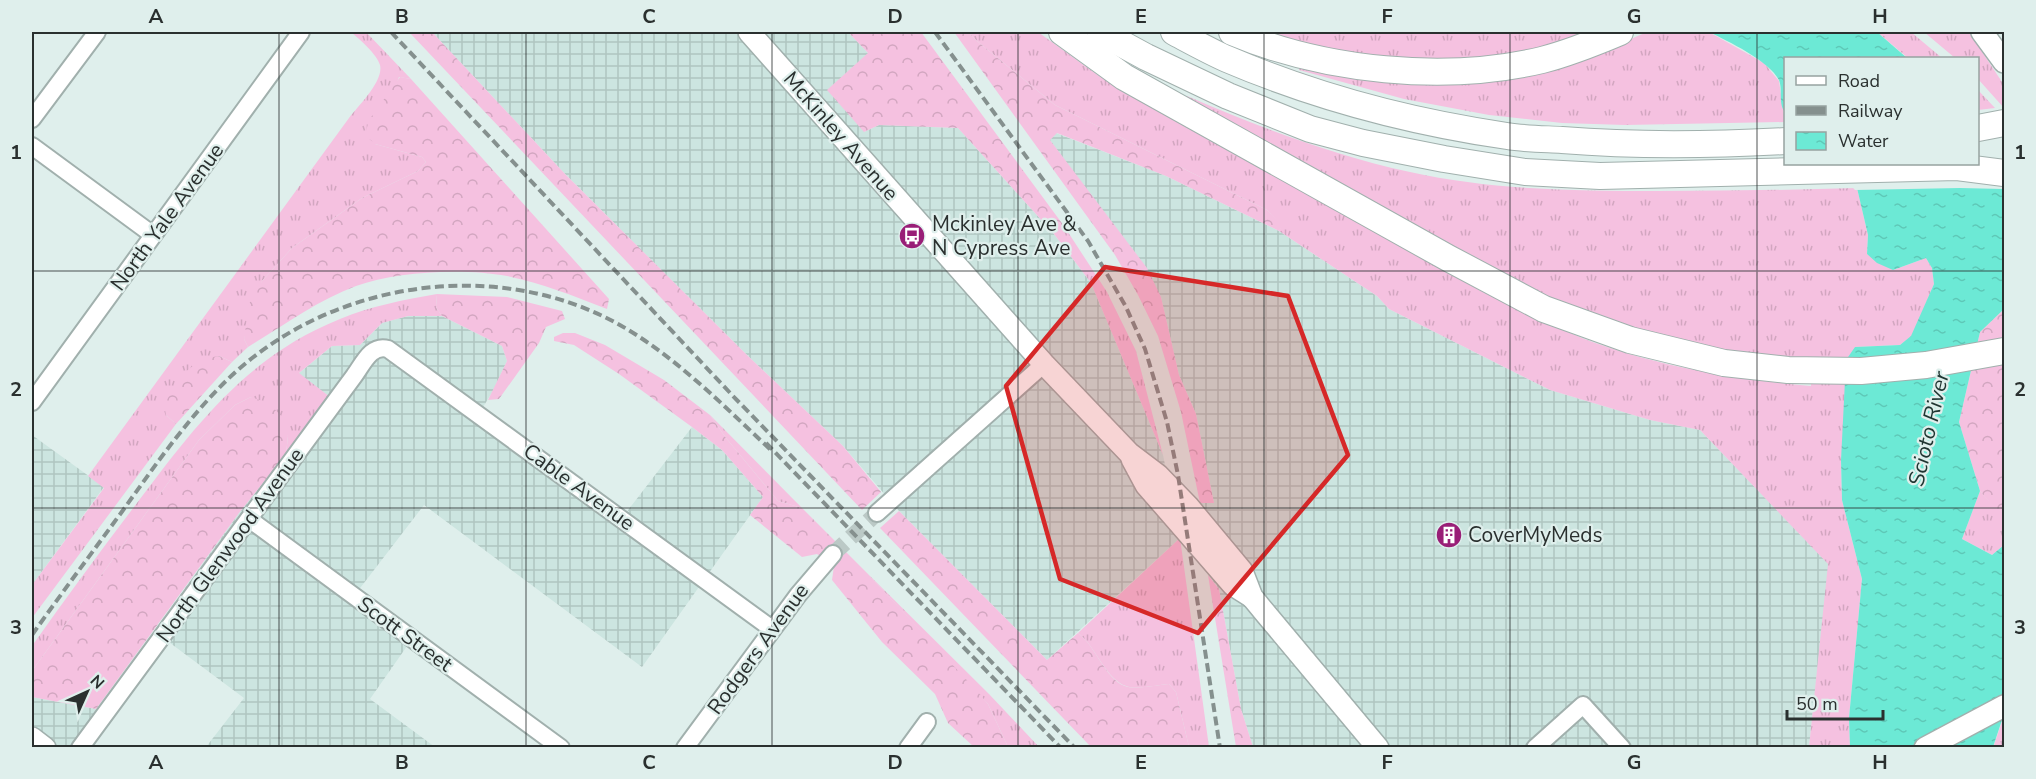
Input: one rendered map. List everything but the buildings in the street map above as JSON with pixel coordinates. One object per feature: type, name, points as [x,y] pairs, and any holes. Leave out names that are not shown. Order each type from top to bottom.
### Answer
[{"type":"highway","points":[[1062,32],[1124,77],[1448,258],[1544,309],[1630,340],[1724,363],[1788,370],[1872,370],[1926,365],[2004,351]]},
{"type":"highway","points":[[1100,32],[1228,96],[1310,129],[1363,143],[1525,172],[1600,176],[2004,164]]},
{"type":"highway","points":[[1174,32],[1226,58],[1309,91],[1376,110],[1442,125],[1510,137],[1606,144],[1743,144],[1784,141]]},
{"type":"highway","points":[[1232,32],[1273,46],[1354,66],[1420,71],[1489,69],[1542,60],[1584,47],[1620,32]]},
{"type":"highway","points":[[1979,129],[2004,123]]},
{"type":"highway","points":[[1979,130],[2004,132]]},
{"type":"highway","points":[[1957,167],[2004,173]]},
{"type":"main road","name":"McKinley Avenue","points":[[749,32],[1044,364],[1129,453],[1146,485],[1233,585],[1252,597],[1378,747]]},
{"type":"main road","points":[[1982,32],[2004,62]]},
{"type":"main road","points":[[1991,32],[2004,47]]},
{"type":"main road","points":[[1925,747],[2004,706]]},
{"type":"main road","points":[[32,738],[45,747]]},
{"type":"street","points":[[32,119],[96,32]]},
{"type":"street","name":"North Yale Avenue","points":[[32,402],[301,32]]},
{"type":"street","points":[[32,146],[153,235]]},
{"type":"street","name":"North Glenwood Avenue","points":[[81,747],[372,351],[383,348]]},
{"type":"street","name":"Cable Avenue","points":[[383,348],[403,359],[772,629]]},
{"type":"street","points":[[877,513],[1044,364]]},
{"type":"street","name":"Scott Street","points":[[249,519],[561,747]]},
{"type":"street","name":"Rodgers Avenue","points":[[685,747],[813,575],[833,554]]},
{"type":"street","points":[[1535,747],[1583,705],[1622,747]]},
{"type":"street","points":[[908,747],[927,722]]},
{"type":"highlighted area","points":[[1105,267],[1288,296],[1348,455],[1198,633],[1060,579],[1006,386]]},
{"type":"shaded area","points":[[432,32],[848,32],[868,53],[864,132],[879,125],[958,128],[1054,234],[1091,283],[1163,455],[1180,538],[1047,660],[899,511],[843,446],[749,357],[566,175]]},
{"type":"shaded area","points":[[1056,133],[1166,176],[1279,231],[1377,296],[1389,309],[1550,390],[1650,420],[1700,430],[1829,564],[1809,747],[1253,747],[1241,709],[1219,589],[1208,575],[1200,503],[1214,503],[1196,414],[1179,375],[1161,297],[1050,140]]},
{"type":"shaded area","points":[[408,316],[442,316],[502,346],[507,361],[493,391],[478,415],[622,518],[692,427],[722,450],[763,497],[642,667],[424,505],[354,596],[412,639],[370,699],[435,747],[206,747],[244,698],[154,631],[239,513],[330,397],[298,374],[332,346],[360,345],[382,323]]},
{"type":"shaded area","points":[[32,435],[104,487],[32,585]]},
{"type":"shaded area","points":[[32,697],[96,709],[77,747],[32,747]]},
{"type":"green space","points":[[351,32],[366,32],[411,79],[399,77],[375,144],[422,157],[426,162],[418,171],[362,198],[292,248],[262,281],[244,339],[248,347],[232,362],[219,356],[166,415],[176,424],[32,618],[32,585],[104,488],[88,476],[374,86],[380,65],[375,56]]},
{"type":"green space","points":[[409,32],[432,32],[566,175],[749,357],[843,446],[881,492],[862,510]]},
{"type":"green space","points":[[848,32],[921,32],[1064,226],[1054,234],[958,128],[879,125],[864,132],[827,90],[868,53]]},
{"type":"green space","points":[[954,32],[968,32],[1055,105],[1267,210],[1283,225],[1279,231],[1166,176],[1057,133],[1050,140],[1147,268],[1161,297],[1179,375],[1196,414],[1214,503],[1200,503],[1181,412],[1158,336],[1138,295],[1115,255]]},
{"type":"green space","points":[[968,32],[1038,32],[1099,76],[1481,291],[1582,338],[1666,364],[1695,370],[1811,386],[1809,361],[1767,359],[1652,337],[1531,291],[1184,101],[1187,96],[1241,119],[1352,157],[1410,172],[1471,183],[1596,191],[1857,188],[1868,235],[1867,254],[1893,270],[1926,258],[1932,268],[1934,284],[1912,336],[1900,345],[1855,347],[1841,460],[1842,500],[1862,579],[1849,718],[1850,747],[1809,747],[1828,564],[1700,430],[1650,420],[1550,390],[1389,309],[1377,296],[1279,231],[1282,225],[1267,210],[1055,105]]},
{"type":"green space","points":[[1263,32],[1586,32],[1545,48],[1498,57],[1457,61],[1363,55],[1320,47]]},
{"type":"green space","points":[[1647,32],[1709,32],[1764,63],[1779,81],[1784,122],[1625,125],[1562,123],[1489,115],[1404,99],[1299,70],[1301,65],[1596,54]]},
{"type":"green space","points":[[1877,32],[1911,32],[1941,57],[1907,57]]},
{"type":"green space","points":[[1924,32],[1969,32],[2004,85],[2004,108],[1979,80],[1979,57],[1954,57]]},
{"type":"green space","points":[[400,77],[411,79],[609,299],[607,309],[545,286],[507,276],[471,272],[410,274],[372,281],[342,292],[314,306],[248,347],[244,339],[249,304],[262,281],[292,248],[362,198],[418,171],[426,162],[422,157],[375,144],[365,135],[369,120]]},
{"type":"green space","points":[[1979,91],[1995,108],[1979,110]]},
{"type":"green space","points":[[1064,226],[1107,292],[1136,351],[1163,455],[1091,283],[1054,234]]},
{"type":"green space","points":[[437,294],[436,307],[442,316],[408,316],[382,323],[360,345],[332,346],[299,373],[330,397],[286,454],[288,436],[251,397],[235,405],[199,440],[32,671],[32,646],[180,447],[225,396],[250,373],[307,334],[363,310]]},
{"type":"green space","points":[[437,294],[507,297],[562,311],[565,319],[546,327],[539,343],[499,399],[488,400],[507,361],[502,346],[442,316],[436,307]]},
{"type":"green space","points":[[2003,310],[2004,512],[1996,510],[1980,491],[1959,422],[1980,332]]},
{"type":"green space","points":[[563,333],[575,333],[605,345],[664,380],[710,415],[778,501],[802,508],[867,573],[977,691],[988,704],[1008,747],[974,747],[948,723],[935,694],[882,642],[832,580],[834,566],[817,554],[802,557],[750,515],[763,497],[722,450],[619,374],[574,345],[554,341],[554,337]]},
{"type":"green space","points":[[219,356],[232,362],[176,424],[166,415],[164,404],[182,375],[201,359]]},
{"type":"green space","points":[[251,397],[270,404],[282,417],[288,436],[286,454],[239,513],[96,709],[32,697],[32,671],[199,440],[235,405]]},
{"type":"green space","points":[[710,415],[802,508],[778,501]]},
{"type":"green space","points":[[1980,491],[1996,509],[2004,512],[2004,545],[1992,555],[1962,539]]},
{"type":"green space","points":[[899,511],[1047,660],[1078,633],[1112,677],[1125,686],[1134,688],[1169,684],[1176,692],[1189,747],[1091,747],[880,528]]},
{"type":"green space","points":[[1180,538],[1209,747],[1189,747],[1176,692],[1169,684],[1135,688],[1126,686],[1112,677],[1078,633]]},
{"type":"green space","points":[[867,573],[1039,747],[1008,747],[988,704]]},
{"type":"green space","points":[[1208,575],[1219,589],[1241,709],[1253,747],[1236,747]]},
{"type":"green space","points":[[2003,718],[2004,747],[1993,748]]},
{"type":"water","points":[[1709,32],[1877,32],[1906,57],[1784,57],[1784,110],[1779,80],[1774,73],[1747,52]]},
{"type":"water","name":"Scioto River","points":[[2004,182],[2004,311],[1980,332],[1959,422],[1980,491],[1962,539],[1992,555],[2004,545],[2004,714],[1993,747],[1850,747],[1849,718],[1862,579],[1842,500],[1841,460],[1846,360],[1855,347],[1900,345],[1911,336],[1934,284],[1932,268],[1926,258],[1893,270],[1877,263],[1867,254],[1868,235],[1857,188]]},
{"type":"pier","points":[[1979,126],[1995,150],[2004,173],[2004,189],[1855,190],[1832,166],[1979,165]]},
{"type":"tunnel","points":[[833,554],[877,513]]},
{"type":"railway","points":[[391,32],[733,396],[1075,748]]},
{"type":"railway","points":[[935,32],[1088,241],[1126,307],[1145,349],[1167,422],[1178,475],[1220,748]]},
{"type":"railway","points":[[32,635],[171,444],[227,380],[270,345],[319,318],[371,298],[425,288],[481,286],[536,293],[589,310],[656,348],[707,390],[771,450]]},
{"type":"railway","points":[[766,443],[1061,748]]},
{"type":"place","name":"Mckinley Ave & N Cypress Ave","points":[[912,236]]},
{"type":"place","name":"CoverMyMeds","points":[[1449,535]]}]
